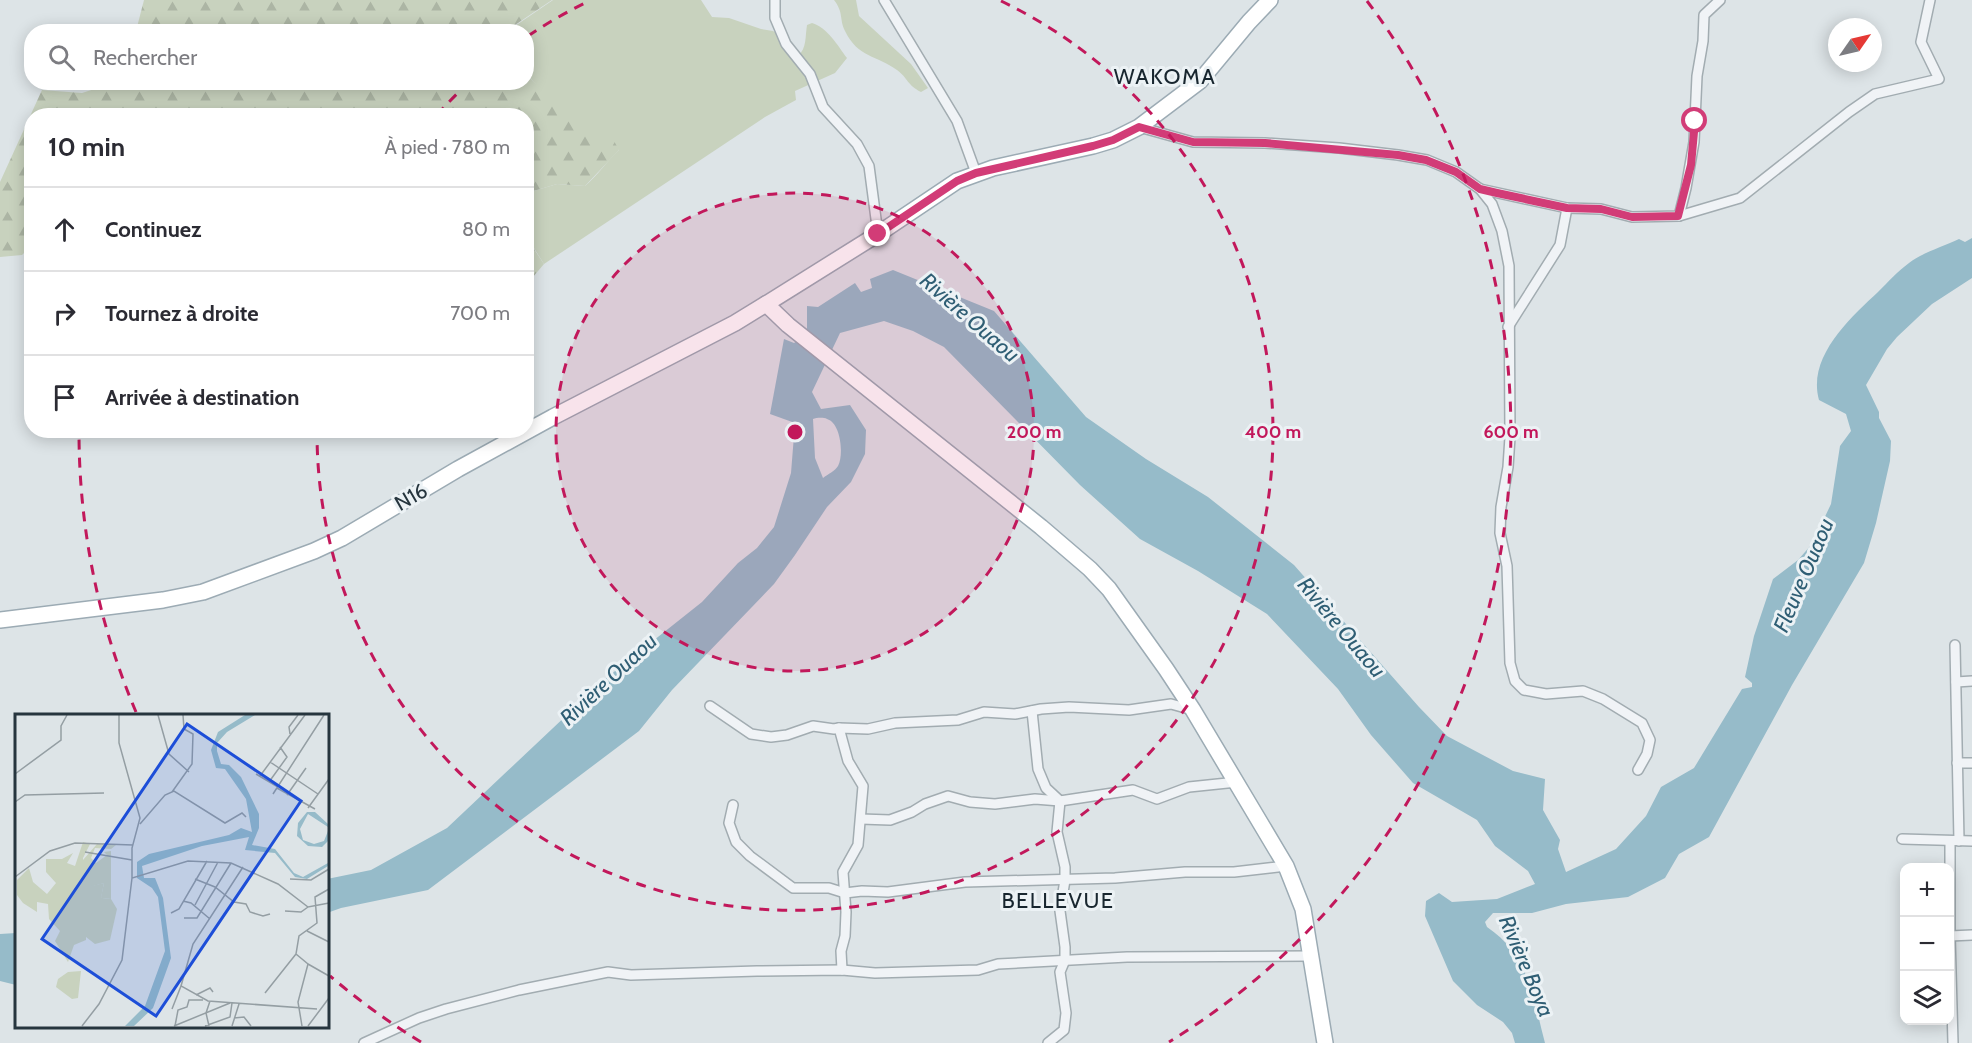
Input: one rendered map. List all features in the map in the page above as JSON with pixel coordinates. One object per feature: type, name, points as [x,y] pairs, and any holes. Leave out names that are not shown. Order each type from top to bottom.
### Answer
[{"type":"main road","name":"N16","points":[[534,429],[735,323],[878,234],[957,181],[976,173],[1093,146],[1113,140],[1139,127],[1200,81],[1248,22],[1270,0]]},
{"type":"main road","points":[[766,304],[788,325],[1041,527],[1090,569],[1109,590],[1193,710],[1286,866],[1303,909],[1324,1043]]},
{"type":"main road","name":"N16","points":[[0,620],[163,600],[203,592],[264,571],[342,538],[517,438]]},
{"type":"street","points":[[775,0],[775,18],[786,44],[810,74],[823,107],[865,156],[869,166],[878,234]]},
{"type":"street","points":[[884,0],[957,121],[976,173]]},
{"type":"street","points":[[1678,216],[1686,188],[1694,142],[1697,76],[1703,41],[1704,15],[1720,0]]},
{"type":"street","points":[[1480,189],[1567,208],[1601,209],[1632,217],[1678,216],[1740,198],[1875,94],[1939,79],[1921,42],[1930,0]]},
{"type":"street","points":[[1139,127],[1193,142],[1265,143],[1398,155],[1426,160],[1456,172],[1480,189],[1492,204],[1503,231],[1509,266],[1510,437],[1500,533],[1507,566],[1510,663],[1515,681],[1524,690],[1546,694],[1583,691],[1603,699],[1642,723],[1650,740],[1647,754],[1638,770]]},
{"type":"street","points":[[1508,327],[1560,245],[1567,208]]},
{"type":"street","points":[[1951,917],[1958,763],[1955,645]]},
{"type":"street","points":[[1956,682],[1972,681]]},
{"type":"street","points":[[710,706],[751,734],[771,737],[787,735],[813,726],[834,729],[868,729],[895,723],[958,720],[984,712],[1015,714],[1069,706],[1129,710],[1171,704],[1193,710]]},
{"type":"street","points":[[1032,711],[1038,769],[1046,788],[1060,801]]},
{"type":"street","points":[[840,728],[848,760],[863,786],[858,845],[843,872],[846,893],[845,936],[841,951],[842,970]]},
{"type":"street","points":[[1958,763],[1972,763]]},
{"type":"street","points":[[861,819],[890,820],[948,796],[970,802],[995,804],[1035,799],[1060,801],[1133,790],[1157,799],[1190,787],[1237,782]]},
{"type":"street","points":[[1048,1043],[1064,1030],[1066,1012],[1060,972],[1065,960],[1060,911],[1065,867],[1057,832],[1060,801]]},
{"type":"street","points":[[733,805],[729,823],[736,842],[750,856],[793,888],[829,888],[846,893],[888,892],[965,882],[1065,880],[1185,872],[1234,872],[1286,866]]},
{"type":"street","points":[[1902,839],[1972,841]]},
{"type":"street","points":[[1954,936],[1972,936]]},
{"type":"street","points":[[364,1043],[419,1018],[454,1007],[519,990],[608,972],[632,975],[842,970],[875,973],[978,970],[998,964],[1065,960],[1169,956],[1309,956]]},
{"type":"street","points":[[1951,971],[1953,1043]]},
{"type":"green space","points":[[144,0],[552,0],[516,24],[138,24]]},
{"type":"green space","points":[[553,0],[701,0],[712,17],[729,18],[773,31],[784,38],[798,56],[804,46],[807,25],[812,23],[823,28],[832,37],[847,58],[835,73],[795,91],[796,100],[765,117],[544,264],[534,248],[534,191],[557,184],[585,186],[619,150],[565,119],[534,82],[534,24],[518,24]]},
{"type":"green space","points":[[834,0],[856,0],[859,16],[911,64],[928,88],[921,92],[890,65],[868,55],[856,46],[845,31]]},
{"type":"green space","points":[[534,82],[566,114],[614,141],[619,150],[585,186],[557,184],[534,191],[534,108],[34,108],[42,90],[82,93],[91,90],[534,90]]},
{"type":"green space","points":[[24,129],[24,253],[22,255],[0,257],[0,182]]},
{"type":"green space","points":[[534,249],[544,264],[534,276]]},
{"type":"water","points":[[1972,238],[1972,278],[1932,304],[1897,337],[1887,349],[1866,385],[1891,441],[1890,461],[1864,563],[1792,685],[1709,837],[1679,854],[1665,878],[1628,897],[1566,904],[1532,913],[1493,913],[1485,922],[1521,964],[1532,994],[1545,1043],[1515,1043],[1512,1033],[1503,1022],[1477,1005],[1453,981],[1425,916],[1426,901],[1439,893],[1452,902],[1497,899],[1535,884],[1528,871],[1495,846],[1477,820],[1413,783],[1371,735],[1338,689],[1267,614],[1198,571],[1140,539],[1080,485],[944,347],[913,331],[884,321],[840,333],[812,392],[821,409],[850,405],[866,430],[865,454],[851,482],[827,507],[774,584],[672,690],[639,731],[428,890],[328,913],[328,879],[371,870],[447,828],[605,679],[702,602],[738,563],[757,548],[774,527],[791,473],[795,423],[770,414],[784,339],[794,343],[807,334],[807,306],[818,307],[855,283],[861,292],[872,288],[870,279],[893,270],[994,311],[1086,417],[1146,459],[1208,497],[1294,565],[1447,736],[1513,771],[1545,779],[1543,810],[1560,840],[1558,849],[1566,872],[1616,849],[1646,816],[1661,787],[1694,768],[1742,689],[1752,687],[1752,683],[1745,677],[1754,636],[1773,579],[1798,560],[1812,544],[1831,504],[1840,446],[1851,431],[1846,414],[1819,400],[1817,384],[1819,369],[1825,354],[1844,326],[1897,273],[1914,259],[1959,239],[1965,242]],"holes":[[[824,418],[835,426],[840,440],[841,455],[838,466],[823,478],[815,458],[813,419]]]},
{"type":"water","points":[[15,933],[15,985],[0,981],[0,934]]},
{"type":"district","name":"WAKOMA","points":[[1165,76]]},
{"type":"district","name":"BELLEVUE","points":[[1058,900]]},
{"type":"route","points":[[878,234],[957,181],[976,173],[1093,146],[1113,140],[1139,127],[1193,142],[1265,143],[1398,155],[1426,160],[1456,172],[1480,189],[1497,193],[1567,208],[1601,209],[1632,217],[1678,216],[1691,165],[1695,121]]},
{"type":"water label","name":"Rivière Ouaou","points":[[970,317]]},
{"type":"water label","name":"Fleuve Ouaou","points":[[1803,575]]},
{"type":"water label","name":"Rivière Ouaou","points":[[1342,627]]},
{"type":"water label","name":"Rivière Ouaou","points":[[608,679]]},
{"type":"water label","name":"Rivière Boya","points":[[1527,966]]}]
